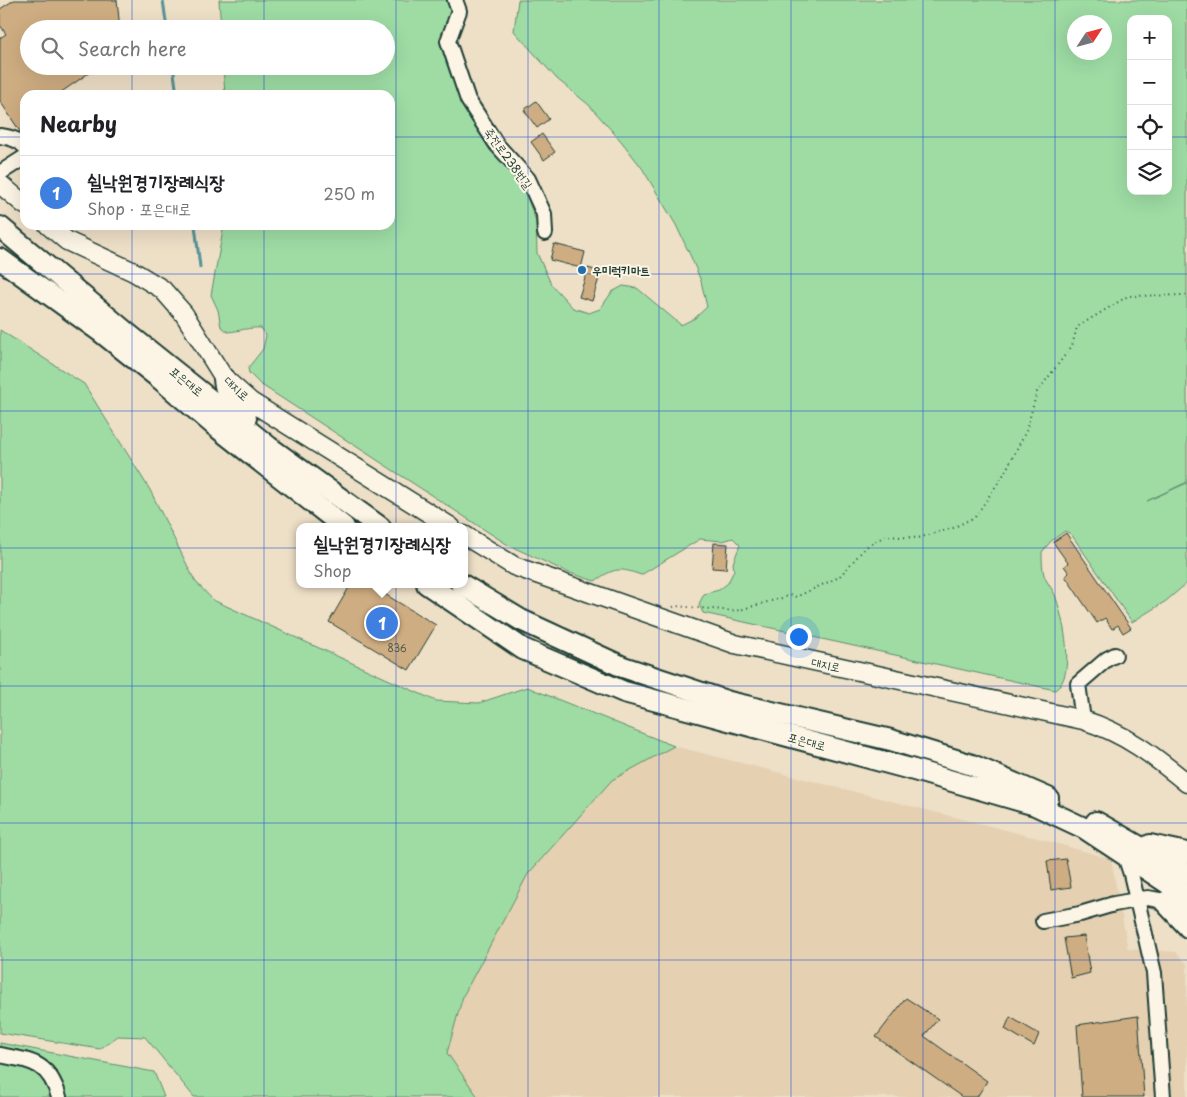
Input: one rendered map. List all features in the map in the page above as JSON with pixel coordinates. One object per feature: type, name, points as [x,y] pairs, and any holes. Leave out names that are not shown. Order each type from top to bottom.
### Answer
[{"type":"highway","name":"포은대로","points":[[0,227],[128,334],[269,447],[374,523]]},
{"type":"highway","name":"포은대로","points":[[0,259],[101,332],[214,425],[339,523]]},
{"type":"highway","points":[[0,275],[119,354],[159,378]]},
{"type":"highway","points":[[224,378],[224,386],[231,400],[269,447]]},
{"type":"highway","name":"포은대로","points":[[433,588],[523,649],[624,692],[914,770],[1035,805],[1187,874]]},
{"type":"highway","name":"포은대로","points":[[468,588],[521,620],[623,667],[730,702],[891,740],[972,765],[1047,798],[1128,848],[1187,896]]},
{"type":"highway","points":[[1128,848],[1185,850]]},
{"type":"highway","points":[[1128,848],[1187,913]]},
{"type":"main road","points":[[0,184],[20,201]]},
{"type":"main road","name":"대지로","points":[[54,230],[67,241],[134,272],[162,289],[184,314],[224,378],[251,402],[445,523]]},
{"type":"main road","name":"대지로","points":[[468,537],[514,566],[735,644],[1083,720],[1103,726],[1156,757],[1187,783]]},
{"type":"street","name":"죽전로238번길","points":[[455,0],[458,11],[448,41],[468,100],[497,144],[528,179],[544,214],[545,233]]},
{"type":"street","points":[[0,136],[20,141]]},
{"type":"street","points":[[0,173],[20,160]]},
{"type":"street","points":[[1083,720],[1078,684],[1107,659],[1115,655]]},
{"type":"street","points":[[1128,848],[1131,874],[1154,972],[1163,1097]]},
{"type":"street","points":[[1137,900],[1153,894],[1160,895],[1187,913]]},
{"type":"street","points":[[1043,922],[1148,898],[1158,900],[1187,930]]},
{"type":"street","points":[[0,1055],[37,1063],[50,1076],[59,1097]]},
{"type":"path","points":[[658,616],[676,606],[736,611],[792,595],[796,597],[839,577],[866,547],[885,536],[918,538],[953,528],[975,517],[1004,474],[1026,431],[1037,392],[1072,346],[1077,326],[1128,296],[1187,295]]},
{"type":"shaded area","points":[[674,746],[1037,838],[1111,859],[1128,949],[1176,952],[1187,964],[1187,1097],[476,1097],[447,1053],[463,996],[528,874],[612,779]]},
{"type":"green space","points":[[219,0],[450,0],[453,12],[443,43],[494,150],[522,183],[536,221],[537,253],[551,284],[573,308],[589,313],[600,309],[612,292],[623,286],[637,288],[681,325],[695,318],[707,307],[701,281],[676,225],[642,168],[621,141],[589,105],[557,79],[514,31],[518,0],[1187,0],[1187,482],[1147,501],[1187,483],[1187,583],[1166,601],[1132,622],[1071,534],[1065,531],[1051,541],[1042,552],[1043,569],[1045,578],[1054,592],[1058,605],[1064,631],[1067,660],[1062,683],[1055,690],[703,613],[699,604],[704,594],[719,590],[728,583],[734,570],[733,563],[740,545],[733,538],[723,541],[700,539],[641,575],[617,570],[607,573],[595,581],[567,572],[508,545],[260,384],[249,373],[248,368],[263,349],[266,335],[261,328],[228,332],[221,327],[218,310],[211,295],[223,230],[395,230],[395,90],[225,90],[224,75],[395,75],[395,20],[220,20]]},
{"type":"green space","points":[[0,330],[84,384],[150,490],[195,581],[213,600],[436,701],[479,703],[527,687],[674,746],[612,780],[528,874],[463,996],[447,1053],[478,1097],[194,1097],[145,1037],[118,1036],[100,1049],[0,1033]]},
{"type":"green space","points":[[0,1043],[154,1072],[164,1097],[0,1097]]},
{"type":"building","points":[[14,0],[117,0],[119,20],[20,20],[20,75],[86,75],[64,90],[20,90],[20,131],[0,101],[0,38],[6,34],[0,25],[0,9]]},
{"type":"building","points":[[536,101],[549,119],[537,128],[524,110]]},
{"type":"building","points":[[542,134],[555,152],[544,160],[531,142]]},
{"type":"building","points":[[554,244],[585,252],[581,268],[550,260]]},
{"type":"building","points":[[588,268],[601,272],[592,301],[579,297]]},
{"type":"building","points":[[1066,533],[1131,628],[1123,633],[1118,625],[1112,629],[1105,618],[1097,623],[1065,576],[1069,573],[1064,566],[1068,563],[1053,542]]},
{"type":"building","points":[[714,543],[728,544],[726,569],[712,568]]},
{"type":"building","points":[[349,588],[375,588],[436,625],[409,670],[329,622]]},
{"type":"building","points":[[1066,859],[1071,887],[1051,890],[1047,861]]},
{"type":"building","points":[[1084,936],[1090,973],[1071,978],[1064,938]]},
{"type":"building","points":[[906,998],[938,1019],[924,1036],[987,1081],[977,1097],[962,1097],[876,1037]]},
{"type":"building","points":[[1138,1016],[1144,1097],[1082,1097],[1077,1025]]},
{"type":"building","points":[[1010,1017],[1039,1034],[1034,1046],[1005,1029]]},
{"type":"waterway","points":[[163,0],[166,20]]},
{"type":"waterway","points":[[174,75],[176,90]]},
{"type":"waterway","points":[[196,230],[200,267]]},
{"type":"place","name":"우미럭키마트","points":[[582,270]]},
{"type":"place","name":"쉴낙원경기장례식장","points":[[382,623]]}]
